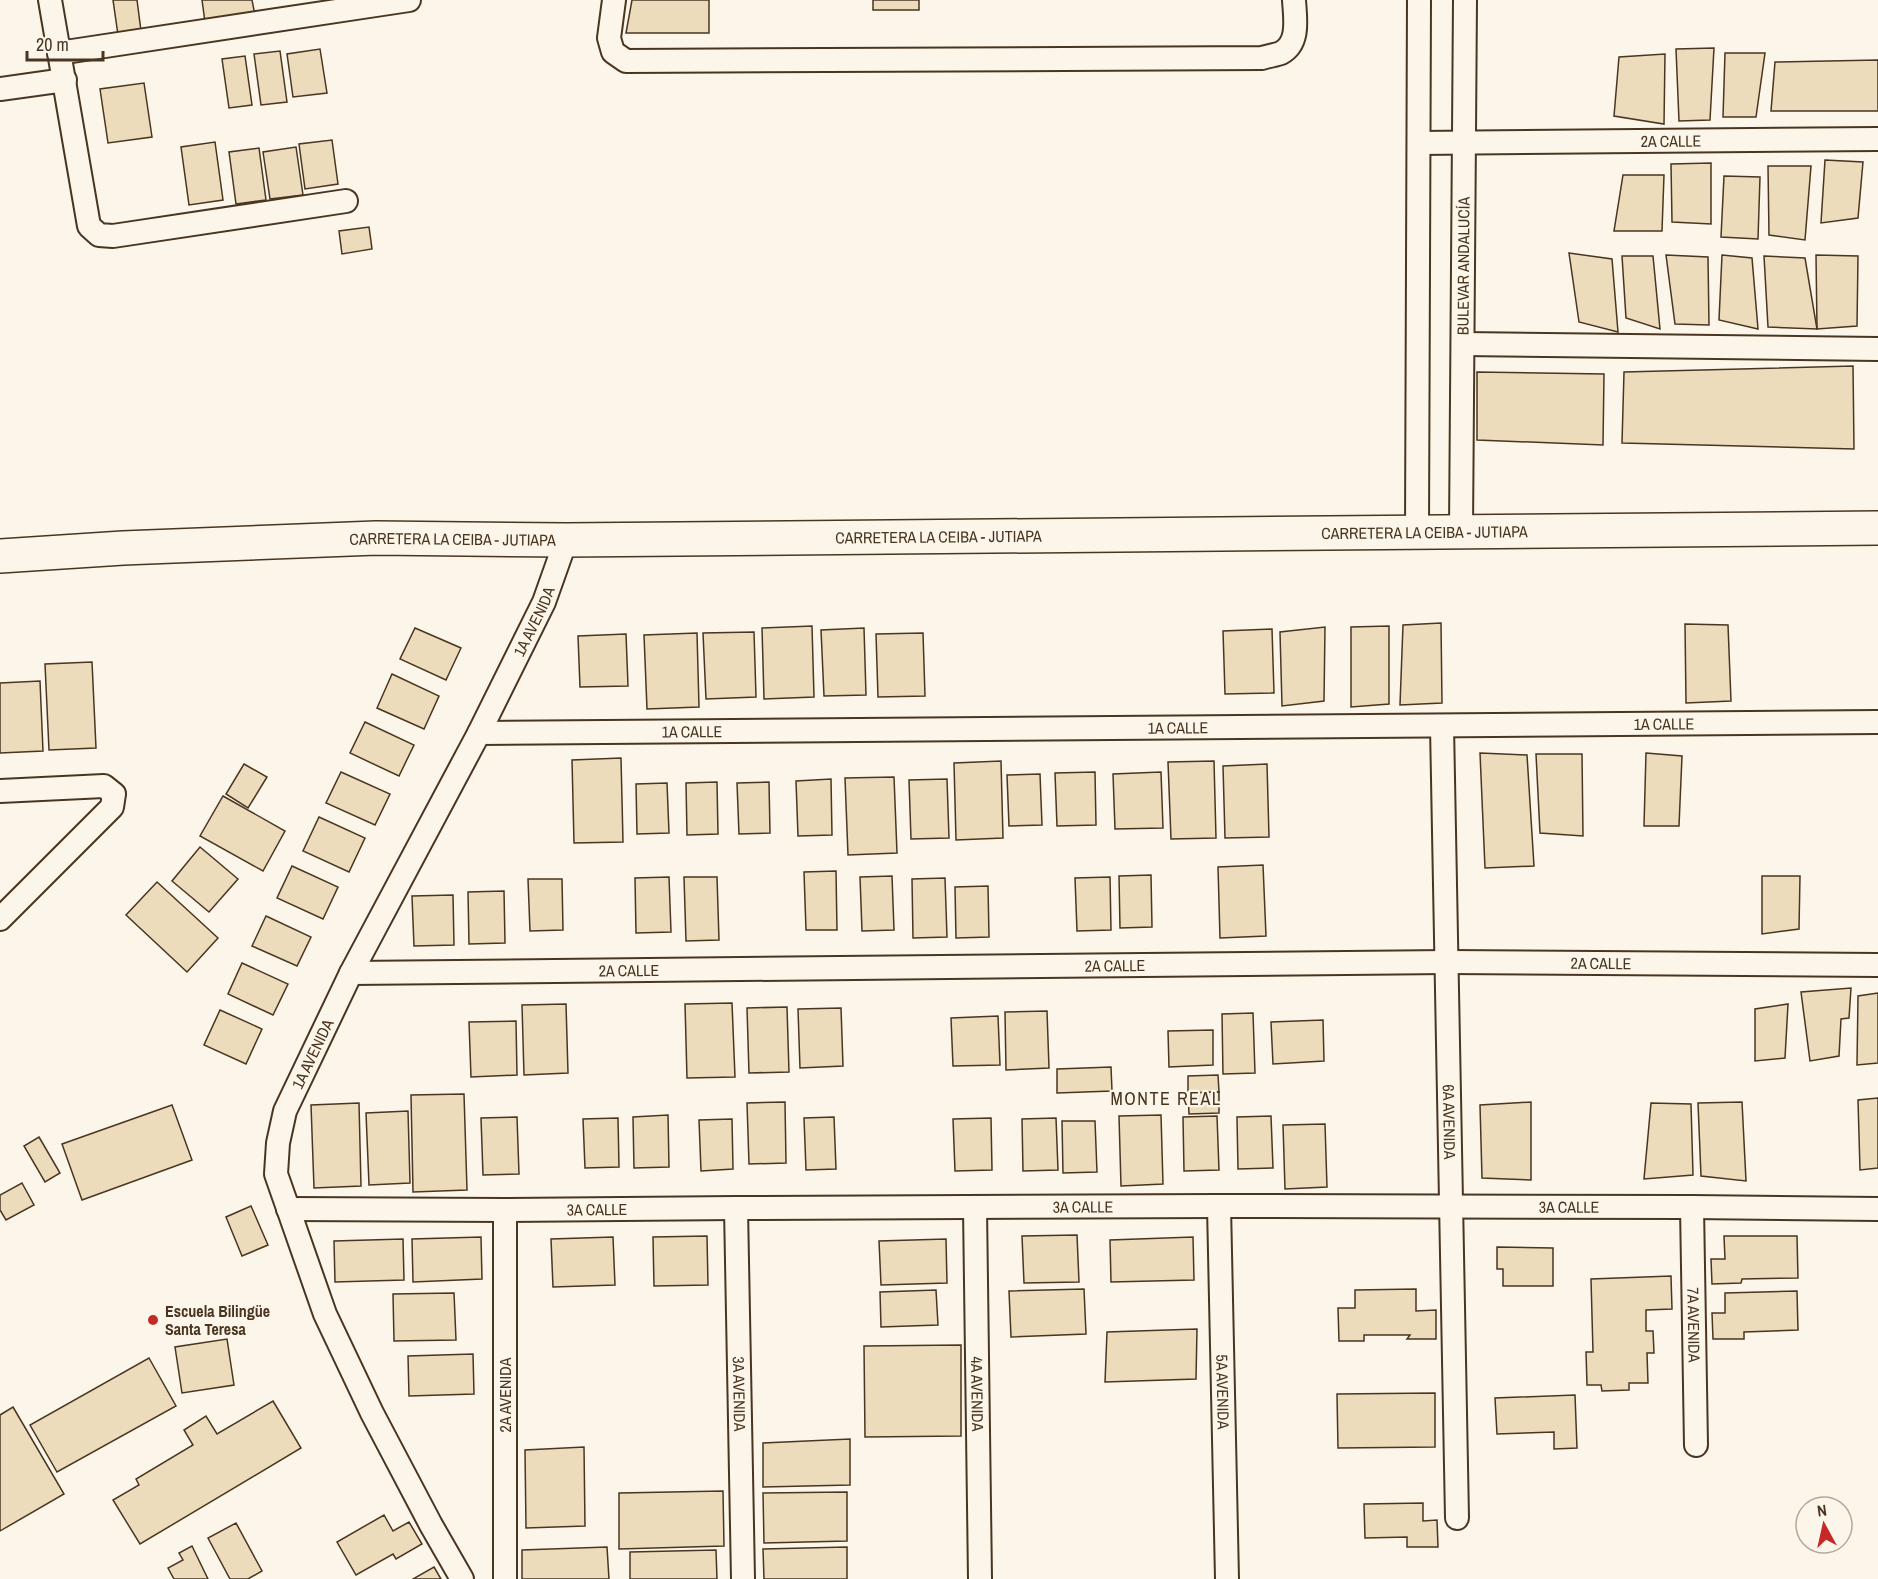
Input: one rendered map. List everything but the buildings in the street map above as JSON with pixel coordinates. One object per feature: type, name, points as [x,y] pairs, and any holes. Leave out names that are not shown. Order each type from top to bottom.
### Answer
[{"type":"main road","name":"CARRETERA LA CEIBA - JUTIAPA","points":[[0,556],[123,548],[376,538],[566,540],[1878,528]]},
{"type":"street","points":[[50,0],[89,226],[99,235],[113,236],[346,201]]},
{"type":"street","points":[[59,53],[409,0]]},
{"type":"street","points":[[614,0],[609,38],[613,52],[626,61],[638,61],[1262,58],[1281,52],[1292,43],[1295,29],[1294,0]]},
{"type":"street","points":[[1417,531],[1419,0]]},
{"type":"street","name":"BULEVAR ANDALUCÍA","points":[[1461,532],[1465,0]]},
{"type":"street","points":[[0,89],[65,80]]},
{"type":"street","name":"2A CALLE","points":[[1419,143],[1878,139]]},
{"type":"street","points":[[1463,344],[1878,349]]},
{"type":"street","name":"1A AVENIDA","points":[[462,1579],[431,1526],[372,1413],[325,1314],[276,1174],[278,1143],[285,1111],[351,973],[479,733],[544,602],[566,540]]},
{"type":"street","name":"1A CALLE","points":[[479,733],[1878,722]]},
{"type":"street","name":"6A AVENIDA","points":[[1442,726],[1457,1518]]},
{"type":"street","points":[[0,791],[104,786],[114,794],[112,807],[0,919]]},
{"type":"street","name":"2A CALLE","points":[[351,973],[1447,962],[1878,965]]},
{"type":"street","name":"3A CALLE","points":[[288,1209],[1219,1206],[1878,1209]]},
{"type":"street","name":"5A AVENIDA","points":[[1219,1206],[1227,1579]]},
{"type":"street","name":"7A AVENIDA","points":[[1692,1207],[1696,1445]]},
{"type":"street","name":"3A AVENIDA","points":[[736,1208],[743,1579]]},
{"type":"street","name":"4A AVENIDA","points":[[975,1208],[980,1579]]},
{"type":"street","name":"2A AVENIDA","points":[[505,1210],[505,1579]]},
{"type":"place","name":"Escuela Bilingüe Santa Teresa","points":[[153,1320]]},
{"type":"district","name":"MONTE REAL","points":[[1166,1099]]}]
